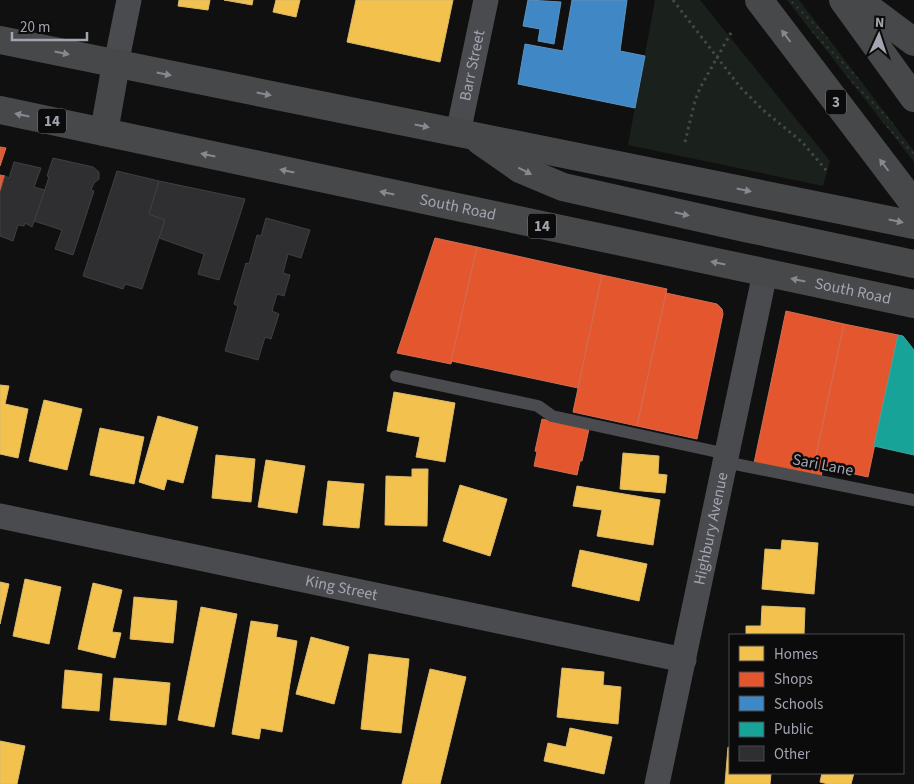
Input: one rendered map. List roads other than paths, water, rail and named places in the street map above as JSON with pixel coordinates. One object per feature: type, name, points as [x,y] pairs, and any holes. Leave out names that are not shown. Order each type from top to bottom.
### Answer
[{"type":"main road","name":"3","points":[[759,0],[914,204]]},
{"type":"main road","points":[[843,0],[914,98]]},
{"type":"main road","points":[[858,0],[914,42]]},
{"type":"main road","points":[[0,40],[914,225]]},
{"type":"main road","points":[[104,132],[116,64]]},
{"type":"main road","name":"South Road","points":[[0,110],[914,304]]},
{"type":"main road","points":[[464,134],[527,172],[563,187],[914,264]]},
{"type":"main road","points":[[575,232],[584,192]]},
{"type":"main road","points":[[745,228],[760,252],[765,264],[765,273]]},
{"type":"street","points":[[116,64],[129,0]]},
{"type":"street","name":"Barr Street","points":[[464,134],[486,0]]},
{"type":"street","name":"Highbury Avenue","points":[[657,784],[765,273]]},
{"type":"street","name":"King Street","points":[[0,516],[684,660]]},
{"type":"lane","name":"Sari Lane","points":[[396,376],[538,406],[552,416],[726,458],[914,500]]}]
